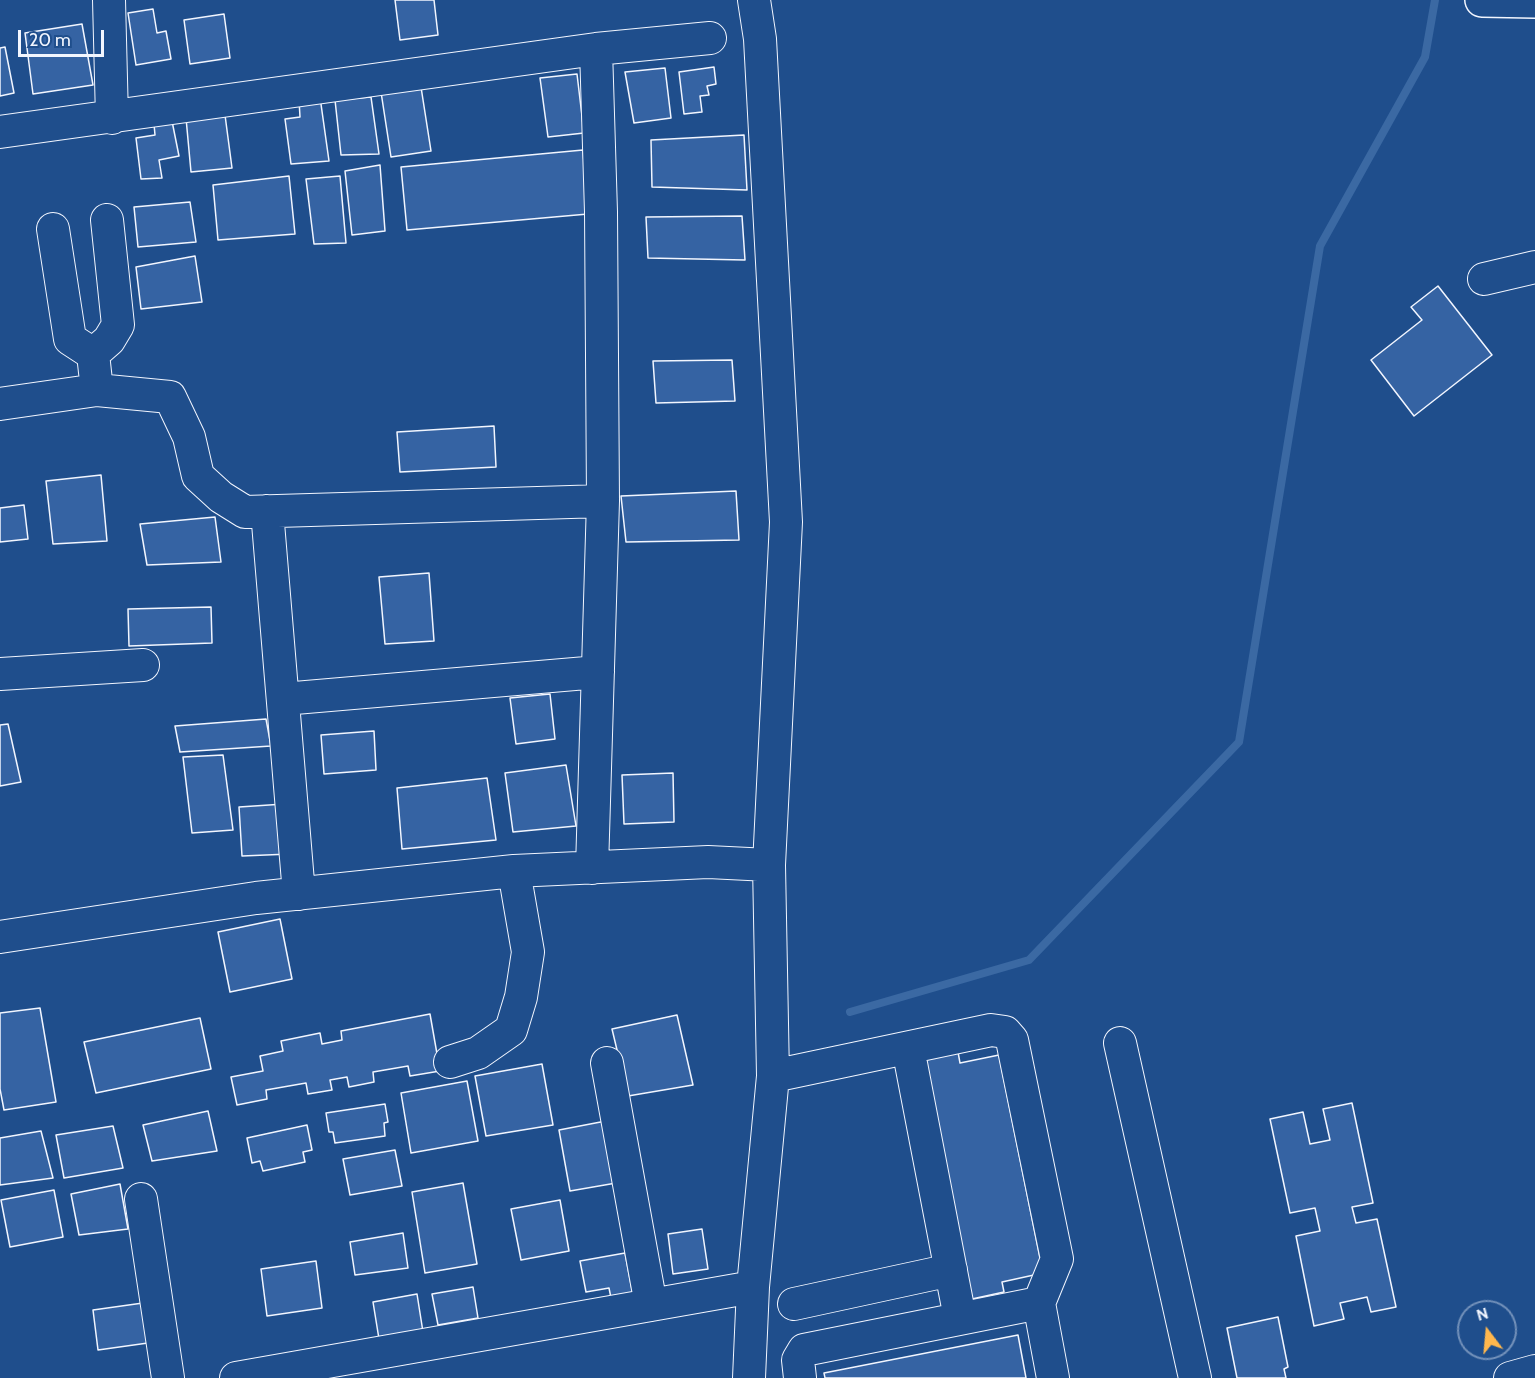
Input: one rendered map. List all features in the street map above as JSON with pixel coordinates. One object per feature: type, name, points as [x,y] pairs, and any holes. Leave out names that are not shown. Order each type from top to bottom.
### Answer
[{"type":"main road","points":[[1482,0],[1535,1]]},
{"type":"street","points":[[109,0],[112,118]]},
{"type":"street","points":[[749,1378],[753,1287],[773,1076],[770,865],[786,522],[760,39],[754,0]]},
{"type":"street","points":[[0,132],[596,49],[710,38]]},
{"type":"street","points":[[592,868],[603,501],[596,49]]},
{"type":"street","points":[[93,354],[109,340],[118,325],[107,220]]},
{"type":"street","points":[[53,229],[70,339],[93,354]]},
{"type":"street","points":[[1484,279],[1535,267]]},
{"type":"street","points":[[93,354],[97,390]]},
{"type":"street","points":[[0,404],[97,390],[170,397],[189,437],[198,476],[221,496],[245,512],[603,501]]},
{"type":"street","points":[[267,511],[299,894]]},
{"type":"street","points":[[0,674],[143,665]]},
{"type":"street","points":[[283,699],[598,672]]},
{"type":"street","points":[[0,937],[299,894],[514,871],[708,862],[770,865]]},
{"type":"street","points":[[450,1062],[478,1053],[511,1030],[521,997],[528,952],[514,871]]},
{"type":"street","points":[[773,1076],[991,1030],[1005,1032],[1012,1041],[1057,1259],[1039,1303],[1053,1378]]},
{"type":"street","points":[[1120,1043],[1195,1378]]},
{"type":"street","points":[[908,1048],[960,1318]]},
{"type":"street","points":[[607,1063],[651,1305]]},
{"type":"street","points":[[141,1199],[168,1378]]},
{"type":"street","points":[[794,1304],[951,1270]]},
{"type":"street","points":[[236,1378],[753,1287]]},
{"type":"street","points":[[800,1378],[798,1360],[804,1350],[1039,1303]]},
{"type":"street","points":[[1510,1378],[1535,1371]]},
{"type":"building","points":[[395,0],[434,0],[438,35],[400,40]]},
{"type":"building","points":[[153,9],[157,33],[166,31],[171,59],[136,65],[128,13]]},
{"type":"building","points":[[224,14],[230,58],[190,64],[184,20]]},
{"type":"building","points":[[82,24],[93,85],[33,94],[25,33]]},
{"type":"building","points":[[5,47],[14,93],[0,96],[0,48]]},
{"type":"building","points":[[714,67],[716,84],[707,86],[709,95],[700,96],[702,112],[684,114],[679,72]]},
{"type":"building","points":[[665,68],[671,118],[634,123],[625,72]]},
{"type":"building","points":[[577,74],[584,133],[548,137],[540,78]]},
{"type":"building","points":[[421,87],[431,151],[391,157],[381,92]]},
{"type":"building","points":[[320,97],[329,161],[291,164],[285,119],[300,117],[299,100]]},
{"type":"building","points":[[371,97],[379,154],[341,155],[335,100]]},
{"type":"building","points":[[225,115],[232,168],[191,172],[186,118]]},
{"type":"building","points":[[172,121],[179,156],[159,160],[162,178],[141,179],[136,138],[155,135],[154,124]]},
{"type":"building","points":[[744,135],[747,190],[652,187],[651,140]]},
{"type":"building","points":[[583,150],[588,214],[407,230],[401,167]]},
{"type":"building","points":[[380,165],[385,231],[352,235],[345,171]]},
{"type":"building","points":[[289,176],[295,234],[218,240],[213,185]]},
{"type":"building","points":[[340,176],[346,243],[314,244],[306,179]]},
{"type":"building","points":[[190,202],[196,242],[138,247],[134,207]]},
{"type":"building","points":[[742,216],[745,260],[648,258],[646,217]]},
{"type":"building","points":[[195,256],[202,302],[141,309],[136,267]]},
{"type":"building","points":[[1438,286],[1492,355],[1414,416],[1371,360],[1422,320],[1411,307]]},
{"type":"building","points":[[732,360],[735,401],[656,403],[653,361]]},
{"type":"building","points":[[494,426],[496,467],[400,472],[397,432]]},
{"type":"building","points":[[101,475],[107,541],[53,544],[46,481]]},
{"type":"building","points":[[736,491],[739,540],[626,542],[621,496]]},
{"type":"building","points":[[24,505],[28,539],[0,542],[0,508]]},
{"type":"building","points":[[215,517],[221,562],[147,565],[140,524]]},
{"type":"building","points":[[429,573],[434,641],[385,644],[379,577]]},
{"type":"building","points":[[211,607],[212,643],[129,646],[128,609]]},
{"type":"building","points":[[550,694],[555,739],[516,744],[510,698]]},
{"type":"building","points":[[266,719],[271,746],[180,752],[175,726]]},
{"type":"building","points":[[8,724],[21,782],[0,786],[0,725]]},
{"type":"building","points":[[374,731],[376,770],[324,774],[321,735]]},
{"type":"building","points":[[223,755],[233,830],[192,833],[183,757]]},
{"type":"building","points":[[566,765],[576,826],[513,832],[505,773]]},
{"type":"building","points":[[673,773],[674,822],[624,824],[622,775]]},
{"type":"building","points":[[487,778],[496,840],[402,849],[397,788]]},
{"type":"building","points":[[284,804],[290,854],[242,856],[239,807]]},
{"type":"building","points":[[280,919],[292,979],[230,992],[218,932]]},
{"type":"building","points":[[40,1008],[56,1102],[4,1110],[0,1089],[0,1013]]},
{"type":"building","points":[[430,1014],[440,1071],[410,1076],[408,1066],[373,1072],[374,1082],[349,1087],[347,1077],[330,1080],[332,1090],[308,1094],[306,1083],[266,1090],[267,1099],[237,1105],[231,1077],[263,1071],[260,1056],[283,1051],[281,1041],[320,1033],[322,1044],[342,1040],[341,1031]]},
{"type":"building","points":[[677,1015],[693,1085],[628,1096],[612,1029]]},
{"type":"building","points":[[200,1018],[211,1069],[96,1093],[84,1042]]},
{"type":"building","points":[[958,1052],[960,1063],[999,1055],[1043,1273],[1002,1282],[1004,1292],[972,1299],[924,1058]]},
{"type":"building","points":[[542,1064],[553,1125],[486,1136],[475,1076]]},
{"type":"building","points":[[467,1081],[478,1141],[411,1153],[401,1093]]},
{"type":"building","points":[[1352,1103],[1373,1203],[1352,1207],[1356,1223],[1377,1219],[1396,1307],[1371,1312],[1367,1297],[1340,1303],[1344,1319],[1314,1326],[1296,1236],[1320,1231],[1315,1208],[1290,1213],[1270,1119],[1303,1112],[1310,1144],[1330,1140],[1323,1109]]},
{"type":"building","points":[[385,1104],[388,1122],[384,1123],[385,1136],[335,1143],[333,1132],[329,1132],[326,1113]]},
{"type":"building","points":[[208,1111],[217,1151],[152,1161],[143,1125]]},
{"type":"building","points":[[611,1120],[622,1182],[570,1191],[559,1130]]},
{"type":"building","points":[[307,1125],[312,1150],[303,1152],[305,1162],[263,1171],[260,1161],[252,1163],[247,1138]]},
{"type":"building","points":[[113,1126],[123,1168],[64,1178],[56,1135]]},
{"type":"building","points":[[41,1131],[53,1178],[0,1185],[0,1138]]},
{"type":"building","points":[[395,1150],[402,1186],[350,1195],[343,1159]]},
{"type":"building","points":[[463,1183],[477,1264],[425,1273],[412,1192]]},
{"type":"building","points":[[120,1184],[128,1229],[79,1235],[71,1194]]},
{"type":"building","points":[[54,1190],[63,1237],[10,1247],[1,1200]]},
{"type":"building","points":[[560,1200],[569,1251],[521,1260],[511,1209]]},
{"type":"building","points":[[702,1229],[708,1269],[673,1274],[668,1234]]},
{"type":"building","points":[[403,1233],[408,1268],[355,1275],[350,1242]]},
{"type":"building","points":[[625,1253],[633,1295],[611,1298],[609,1288],[586,1292],[580,1261]]},
{"type":"building","points":[[316,1261],[322,1308],[267,1316],[261,1269]]},
{"type":"building","points":[[473,1287],[478,1318],[438,1325],[432,1294]]},
{"type":"building","points":[[417,1294],[423,1332],[379,1339],[373,1302]]},
{"type":"building","points":[[150,1302],[155,1342],[98,1350],[93,1310]]},
{"type":"building","points":[[1278,1317],[1288,1367],[1284,1369],[1286,1378],[1237,1378],[1227,1328]]},
{"type":"building","points":[[1018,1335],[1026,1378],[825,1378],[824,1373]]},
{"type":"waterway","points":[[850,1012],[1029,960],[1239,742],[1320,246],[1425,57],[1435,0]]}]
